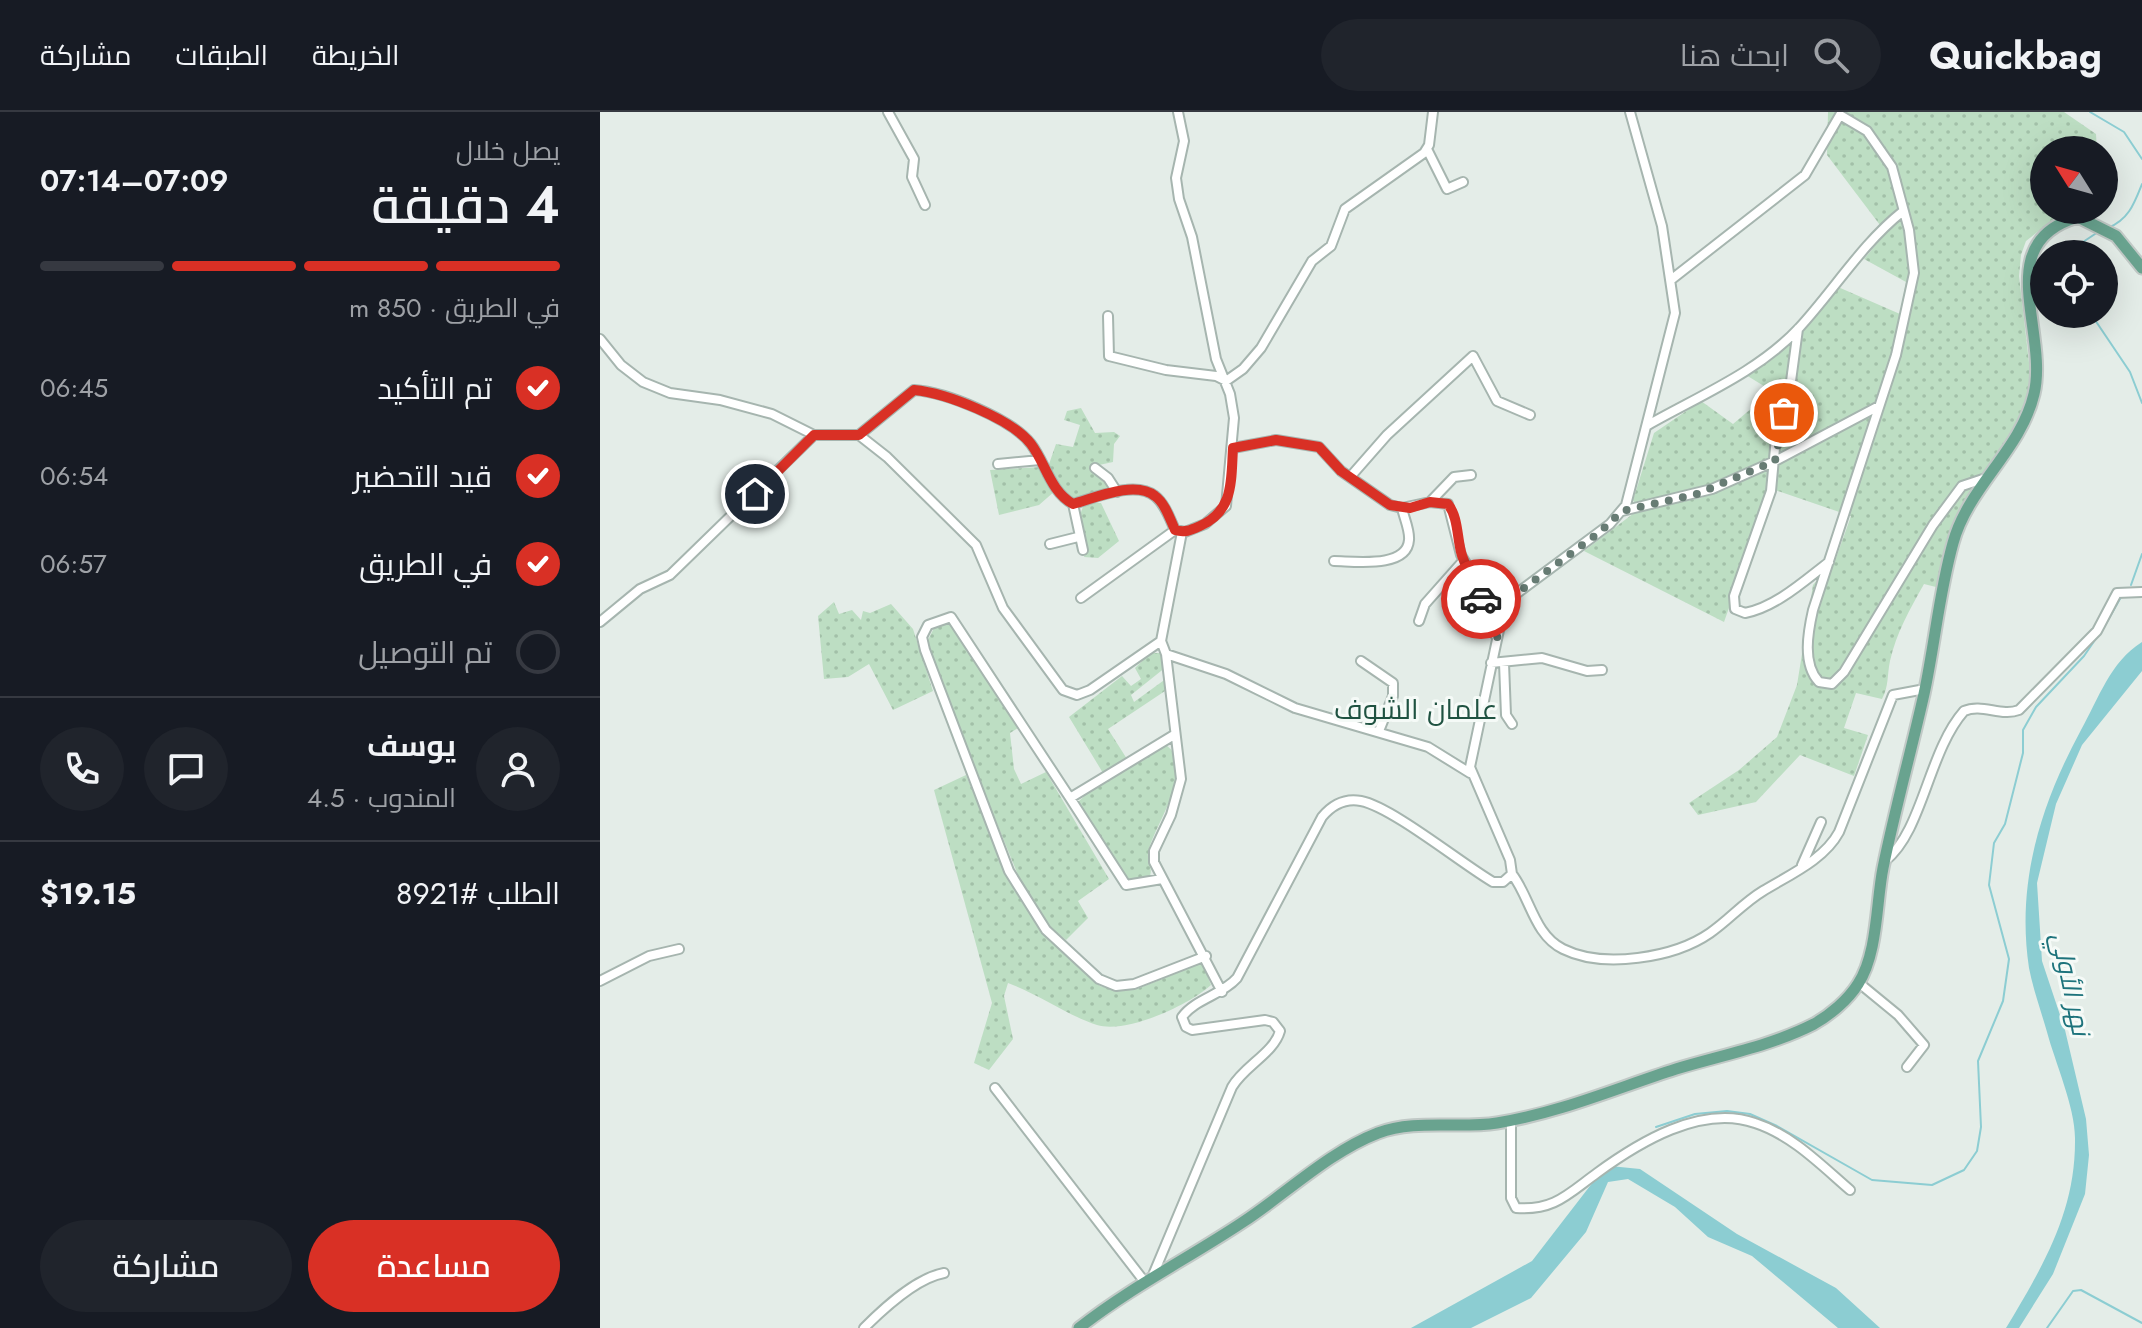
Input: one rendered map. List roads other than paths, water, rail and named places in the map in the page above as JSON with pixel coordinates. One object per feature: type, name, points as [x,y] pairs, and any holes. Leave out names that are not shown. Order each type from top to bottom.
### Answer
[{"type":"main road","points":[[1079,1328],[1149,1278],[1212,1243],[1343,1151],[1382,1131],[1511,1121],[1769,1042],[1819,1021],[1859,983],[1866,965],[1885,861],[1925,689],[1935,618],[1953,542],[1967,507],[2019,432],[2035,390],[2037,352],[2028,274],[2032,251],[2061,222],[2078,217],[2119,240],[2142,268]]},
{"type":"street","points":[[888,112],[914,159],[912,177],[925,205]]},
{"type":"street","points":[[1081,598],[1178,531],[1205,524],[1225,509],[1230,491],[1233,406],[1216,359],[1192,237],[1177,188],[1184,141],[1178,112]]},
{"type":"street","points":[[1433,112],[1427,149],[1447,189],[1463,182]]},
{"type":"street","points":[[1470,773],[1491,663],[1505,609],[1516,594],[1600,532],[1622,511],[1633,484],[1648,425],[1675,313],[1662,226],[1630,112]]},
{"type":"street","points":[[1672,279],[1805,175],[1840,115],[1867,131],[1882,148],[1892,167],[1909,230],[1914,273],[1896,355],[1829,561],[1809,638],[1812,674],[1819,682],[1828,685],[1856,655],[1933,525],[1962,486],[1986,478]]},
{"type":"street","points":[[1226,381],[1243,369],[1261,348],[1312,261],[1331,246],[1345,209],[1410,166],[1427,149]]},
{"type":"street","points":[[1648,425],[1724,384],[1798,329],[1878,234],[1902,212]]},
{"type":"street","points":[[1108,316],[1109,356],[1166,370],[1216,376],[1226,381]]},
{"type":"street","points":[[1798,329],[1766,512],[1734,596],[1735,609],[1745,613],[1760,609],[1797,587],[1829,561]]},
{"type":"street","points":[[600,339],[621,365],[643,382],[670,393],[729,402],[772,414],[814,435],[859,435],[887,457],[976,545],[1003,608],[1063,690],[1077,695],[1090,690],[1161,641]]},
{"type":"street","points":[[1351,476],[1387,435],[1473,356],[1497,401],[1530,415]]},
{"type":"street","points":[[859,435],[906,393],[919,390],[973,408],[1017,428],[1064,499],[1073,504],[1117,492],[1151,493],[1159,500],[1178,531],[1161,641],[1166,654],[1180,787],[1153,857],[1222,992]]},
{"type":"street","points":[[1622,511],[1697,494],[1775,461],[1879,406]]},
{"type":"street","points":[[600,622],[640,589],[670,575],[814,435]]},
{"type":"street","points":[[1233,448],[1276,440],[1319,447],[1341,471],[1383,502],[1402,508],[1445,501],[1451,507],[1464,560],[1475,578],[1483,611],[1497,638]]},
{"type":"street","points":[[998,464],[1040,460]]},
{"type":"street","points":[[1095,468],[1108,478],[1117,492]]},
{"type":"street","points":[[1430,502],[1454,477],[1471,475]]},
{"type":"street","points":[[1073,504],[1083,550]]},
{"type":"street","points":[[1334,561],[1390,560],[1404,551],[1409,537],[1402,508]]},
{"type":"street","points":[[1050,544],[1078,537]]},
{"type":"street","points":[[1419,621],[1425,604],[1464,560]]},
{"type":"street","points":[[1885,861],[1900,845],[1941,747],[1964,711],[1974,708],[2010,713],[2019,710],[2097,631],[2117,593],[2142,592]]},
{"type":"street","points":[[1162,879],[1126,885],[951,617],[928,625],[922,637],[925,650],[962,754],[1014,881],[1046,930],[1099,979],[1116,986],[1134,984],[1206,956]]},
{"type":"street","points":[[1166,654],[1226,674],[1295,708],[1379,731],[1437,752],[1470,773],[1510,860],[1512,874],[1541,928],[1553,943],[1569,951],[1611,958],[1646,956],[1704,937],[1741,905],[1824,852],[1836,838],[1893,695],[1925,689]]},
{"type":"street","points":[[1491,663],[1542,658],[1587,671],[1602,670]]},
{"type":"street","points":[[1361,661],[1393,683],[1393,696],[1379,731]]},
{"type":"street","points":[[1504,663],[1506,715],[1512,724]]},
{"type":"street","points":[[1070,798],[1174,735]]},
{"type":"street","points":[[995,1088],[1149,1278],[1232,1087],[1279,1035],[1276,1024],[1265,1020],[1196,1030],[1186,1027],[1182,1021],[1185,1013],[1222,992],[1240,972],[1318,822],[1340,803],[1359,801],[1379,808],[1493,882],[1503,882],[1512,874]]},
{"type":"street","points":[[1800,868],[1821,822]]},
{"type":"street","points":[[600,981],[649,956],[679,949]]},
{"type":"street","points":[[1859,983],[1889,1006],[1922,1041],[1924,1049],[1907,1067]]},
{"type":"street","points":[[1511,1121],[1511,1198],[1516,1208],[1550,1206],[1640,1143],[1677,1129],[1723,1119],[1753,1122],[1776,1132],[1850,1190]]},
{"type":"street","points":[[864,1328],[883,1309],[933,1275],[944,1273]]},
{"type":"water","points":[[2142,642],[2142,671],[2082,745],[2056,804],[2037,883],[2042,961],[2065,1030],[2086,1119],[2089,1155],[2085,1194],[2053,1274],[2019,1328],[2006,1328],[2055,1238],[2070,1190],[2074,1165],[2072,1113],[2029,968],[2026,905],[2029,874],[2044,815],[2067,758],[2113,670]]},
{"type":"water","points":[[1610,1166],[1640,1169],[1737,1234],[1836,1288],[1880,1328],[1838,1328],[1752,1256],[1708,1237],[1675,1207],[1628,1179],[1608,1182],[1586,1232],[1531,1298],[1471,1328],[1411,1328],[1532,1261],[1593,1182]]},
{"type":"waterway","points":[[2090,112],[2124,132],[2142,159]]},
{"type":"waterway","points":[[2108,228],[2126,215],[2142,184]]},
{"type":"waterway","points":[[2086,240],[2098,232]]},
{"type":"waterway","points":[[2100,328],[2130,372],[2142,403]]},
{"type":"waterway","points":[[2131,585],[2142,554]]},
{"type":"waterway","points":[[2103,629],[2121,597]]},
{"type":"waterway","points":[[1656,1127],[1695,1114],[1727,1111],[1750,1114],[1872,1180],[1932,1185],[1964,1170],[1977,1151],[1981,1127],[1978,1061],[2003,1001],[2009,959],[1989,885],[1994,843],[2005,824],[2023,753],[2023,730],[2036,707],[2084,656],[2099,634]]},
{"type":"waterway","points":[[2047,1328],[2073,1291],[2081,1290],[2142,1323]]},
{"type":"district","name":"علمان الشوف","points":[[1416,709]]},
{"type":"water label","name":"نهر الأولي","points":[[2071,984]]}]
